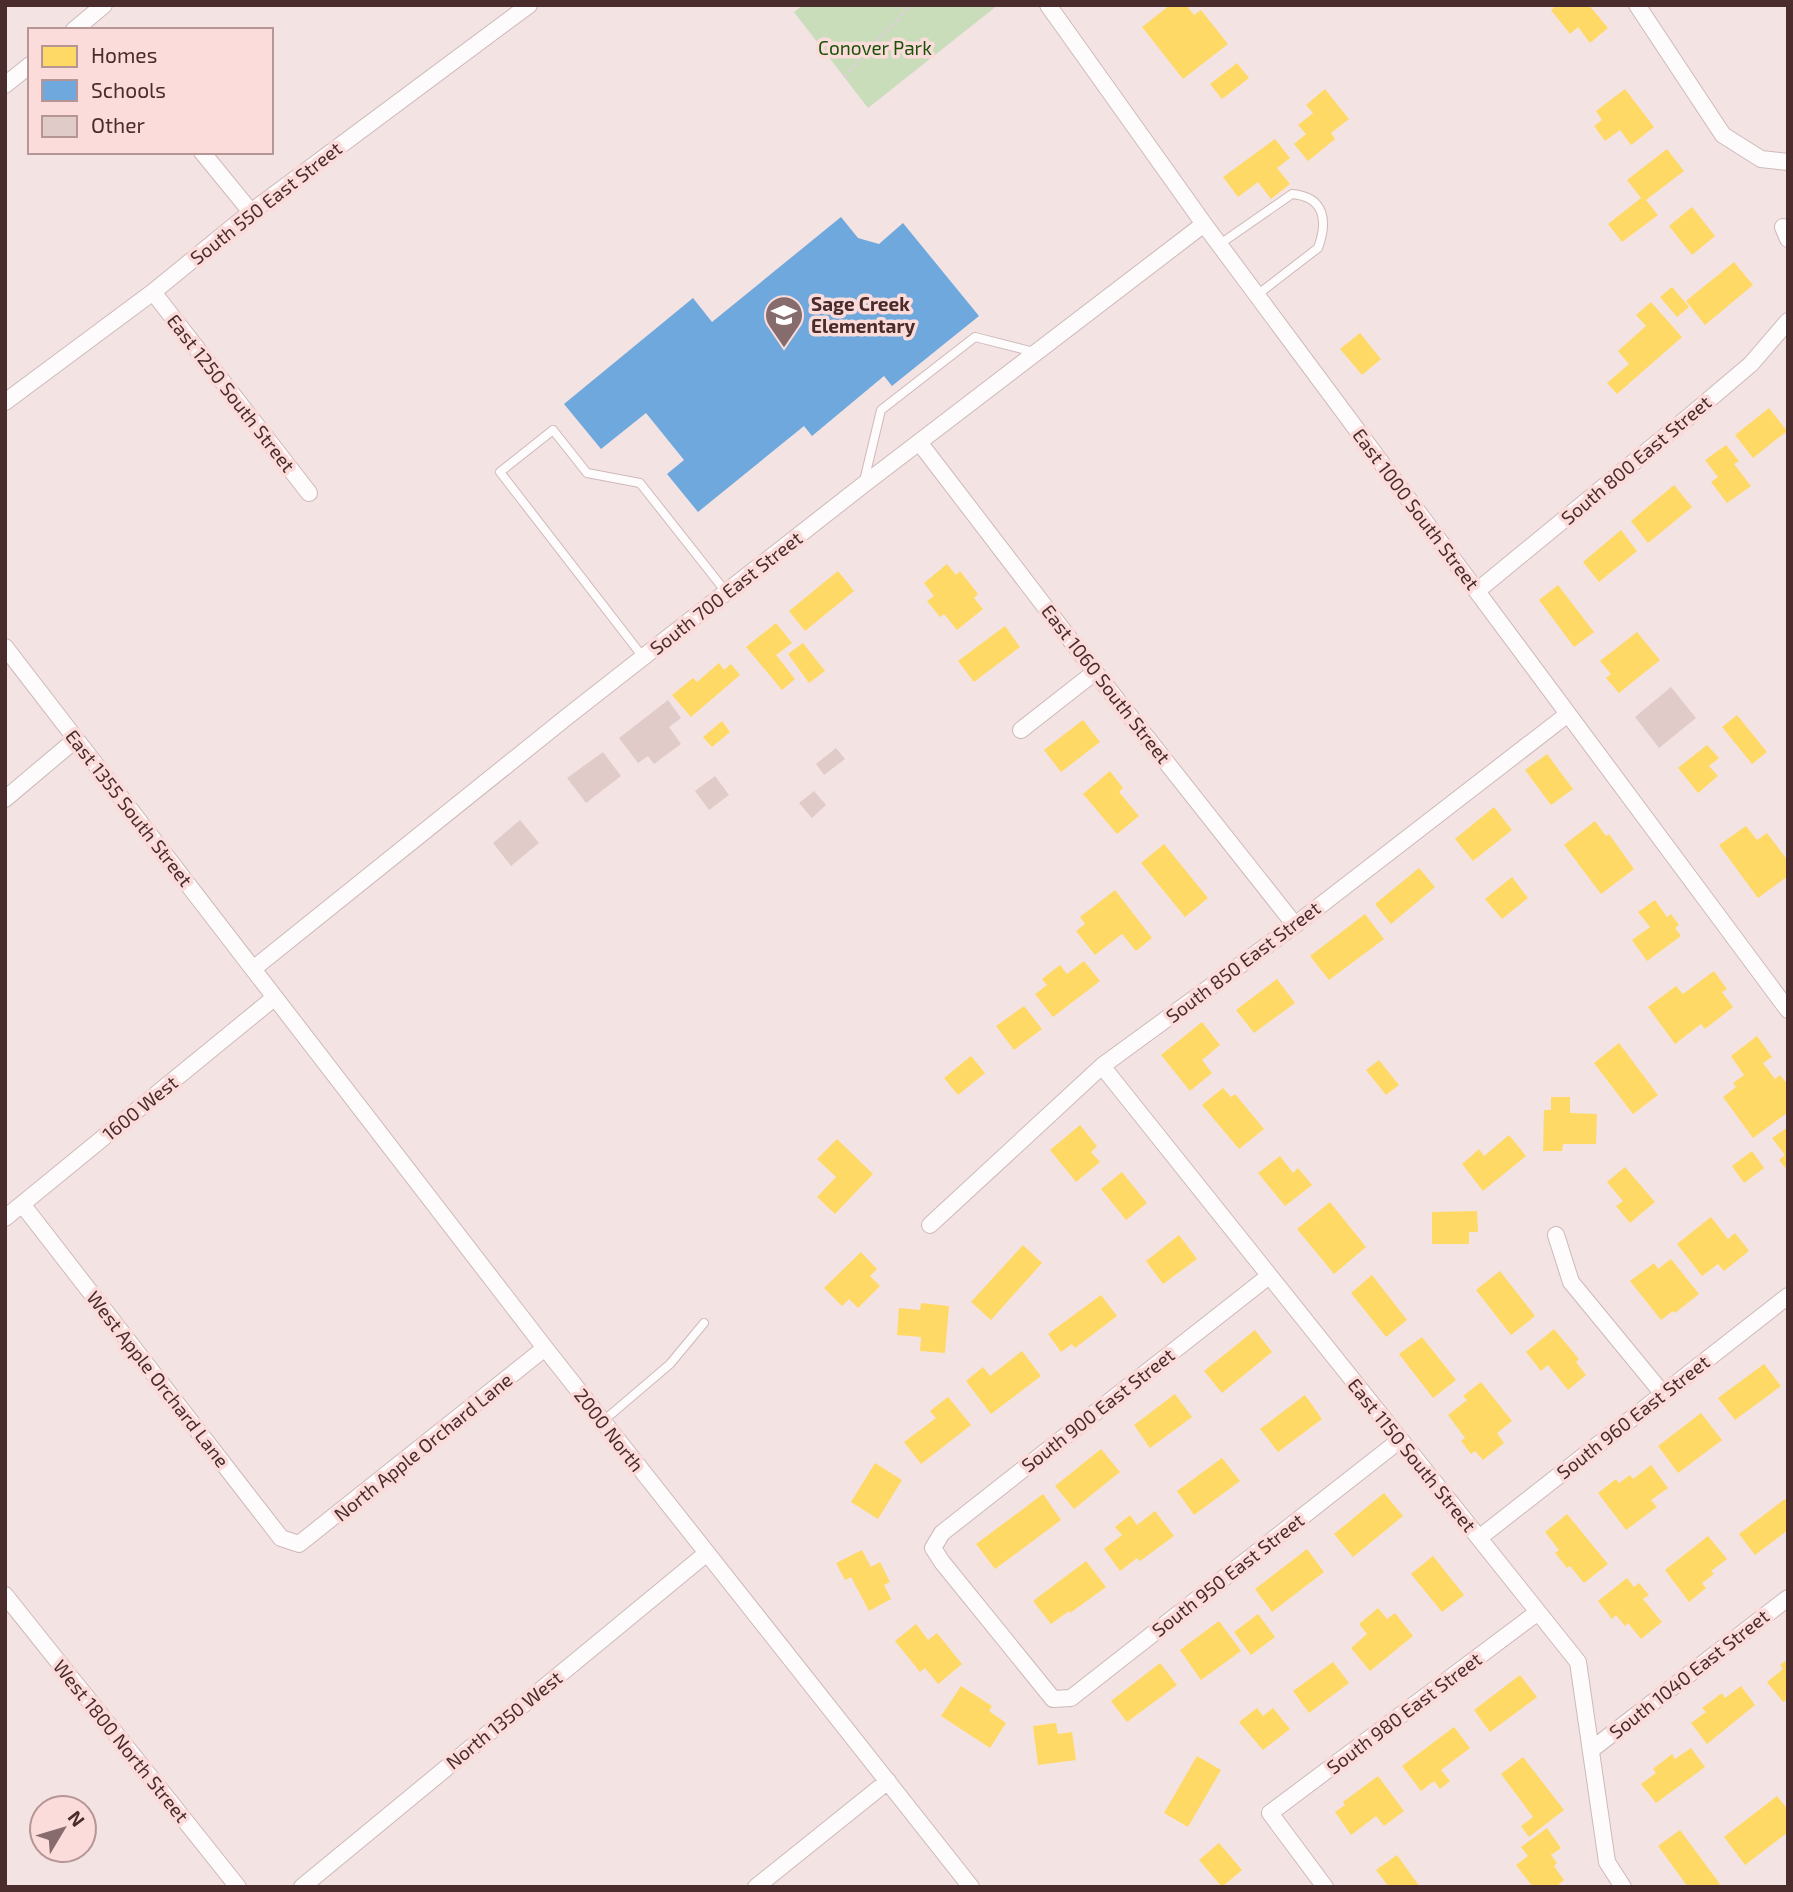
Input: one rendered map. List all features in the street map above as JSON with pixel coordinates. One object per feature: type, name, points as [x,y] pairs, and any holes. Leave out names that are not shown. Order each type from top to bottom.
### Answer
[{"type":"street","points":[[76,28],[104,5]]},
{"type":"street","name":"South 550 East Street","points":[[5,402],[153,292],[251,212],[529,5]]},
{"type":"street","name":"East 1000 South Street","points":[[1048,5],[1204,224],[1788,1010]]},
{"type":"street","points":[[1637,5],[1723,135],[1761,159],[1788,162]]},
{"type":"street","points":[[91,16],[100,28]]},
{"type":"street","points":[[5,85],[28,67]]},
{"type":"street","points":[[204,154],[251,212]]},
{"type":"street","name":"South 700 East Street","points":[[253,969],[726,592],[1204,224]]},
{"type":"street","name":"East 1250 South Street","points":[[153,292],[309,494]]},
{"type":"street","name":"South 800 East Street","points":[[1477,591],[1751,364],[1788,321]]},
{"type":"street","name":"East 1060 South Street","points":[[919,442],[1095,672],[1295,925]]},
{"type":"street","name":"East 1355 South Street","points":[[5,647],[253,969]]},
{"type":"street","points":[[1021,730],[1095,672]]},
{"type":"street","name":"South 850 East Street","points":[[930,1225],[1102,1066],[1295,925],[1568,714]]},
{"type":"street","points":[[5,799],[75,740]]},
{"type":"street","name":"2000 North","points":[[253,969],[545,1348],[971,1887]]},
{"type":"street","name":"1600 West","points":[[5,1218],[274,998]]},
{"type":"street","name":"East 1150 South Street","points":[[1102,1066],[1578,1662],[1607,1862],[1623,1887]]},
{"type":"street","name":"West Apple Orchard Lane","points":[[22,1204],[281,1538],[299,1544]]},
{"type":"street","points":[[1556,1235],[1572,1282],[1663,1394]]},
{"type":"street","name":"South 900 East Street","points":[[1053,1699],[933,1548],[942,1533],[1269,1276]]},
{"type":"street","name":"South 960 East Street","points":[[1479,1538],[1788,1296]]},
{"type":"street","name":"North Apple Orchard Lane","points":[[299,1544],[545,1348]]},
{"type":"street","name":"South 950 East Street","points":[[1053,1699],[1071,1698],[1400,1440]]},
{"type":"street","name":"North 1350 West","points":[[302,1887],[707,1553]]},
{"type":"street","name":"West 1800 North Street","points":[[6,1597],[237,1887]]},
{"type":"street","name":"South 1040 East Street","points":[[1591,1749],[1788,1598]]},
{"type":"street","name":"South 980 East Street","points":[[1325,1887],[1270,1813],[1538,1612]]},
{"type":"street","points":[[756,1887],[888,1781]]},
{"type":"lane","points":[[1220,244],[1292,194],[1306,195],[1314,201],[1323,214],[1318,248],[1257,295]]},
{"type":"lane","points":[[863,485],[881,410],[975,337],[1037,353]]},
{"type":"lane","points":[[644,658],[500,472],[521,455],[553,430],[587,473],[640,483],[726,592]]},
{"type":"lane","points":[[603,1422],[670,1364],[704,1323]]},
{"type":"path","points":[[844,77],[911,5]]},
{"type":"green space","name":"Conover Park","points":[[803,5],[998,5],[868,108],[794,12]]},
{"type":"building: Homes","points":[[1170,5],[1186,5],[1194,15],[1201,10],[1228,44],[1183,79],[1142,27]]},
{"type":"building: Homes","points":[[1557,5],[1589,5],[1608,28],[1590,43],[1578,27],[1570,34],[1551,10]]},
{"type":"building: Homes","points":[[1237,63],[1249,78],[1222,99],[1210,84]]},
{"type":"building: Homes","points":[[1325,89],[1349,119],[1331,133],[1335,139],[1308,161],[1294,144],[1306,134],[1298,125],[1313,113],[1306,105]]},
{"type":"building: Homes","points":[[1625,89],[1654,127],[1631,145],[1620,130],[1605,141],[1594,126],[1602,120],[1596,111]]},
{"type":"building: Homes","points":[[1275,139],[1290,158],[1277,168],[1290,184],[1271,199],[1258,182],[1238,197],[1223,177]]},
{"type":"building: Homes","points":[[1667,149],[1684,171],[1646,200],[1658,215],[1622,242],[1608,224],[1641,198],[1627,180]]},
{"type":"building: Homes","points":[[1692,207],[1715,236],[1692,255],[1669,226]]},
{"type":"building: Homes","points":[[1734,262],[1753,285],[1705,325],[1686,301]]},
{"type":"building: Homes","points":[[1672,287],[1689,307],[1677,317],[1660,297]]},
{"type":"building: Homes","points":[[1651,302],[1682,337],[1617,394],[1607,383],[1629,364],[1618,351],[1646,326],[1636,315]]},
{"type":"building: Homes","points":[[1360,333],[1381,359],[1362,375],[1340,349]]},
{"type":"building: Homes","points":[[1769,408],[1787,431],[1753,458],[1735,435]]},
{"type":"building: Homes","points":[[1726,445],[1739,461],[1734,464],[1751,486],[1727,503],[1711,482],[1718,477],[1705,460]]},
{"type":"building: Homes","points":[[1674,485],[1692,507],[1648,543],[1631,521]]},
{"type":"building: Homes","points":[[1621,530],[1637,551],[1599,582],[1583,562]]},
{"type":"building: Homes","points":[[947,564],[956,575],[960,571],[978,594],[974,598],[983,609],[957,630],[944,614],[940,617],[927,601],[934,596],[924,583]]},
{"type":"building: Homes","points":[[838,571],[854,591],[805,631],[789,611]]},
{"type":"building: Homes","points":[[1558,585],[1594,632],[1574,647],[1539,600]]},
{"type":"building: Homes","points":[[776,623],[792,643],[776,655],[795,679],[782,690],[746,647]]},
{"type":"building: Homes","points":[[1005,626],[1020,647],[974,682],[958,661]]},
{"type":"building: Homes","points":[[1637,632],[1660,660],[1619,693],[1606,678],[1611,674],[1600,661]]},
{"type":"building: Homes","points":[[803,643],[825,671],[809,683],[788,654]]},
{"type":"building: Homes","points":[[719,663],[724,670],[731,664],[740,675],[691,717],[672,695],[693,678],[697,682]]},
{"type":"building: Homes","points":[[1737,715],[1767,752],[1752,764],[1722,727]]},
{"type":"building: Homes","points":[[1083,720],[1100,742],[1061,772],[1044,750]]},
{"type":"building: Homes","points":[[722,721],[730,732],[712,747],[703,737]]},
{"type":"building: Homes","points":[[1707,745],[1719,758],[1709,766],[1718,776],[1698,793],[1678,768]]},
{"type":"building: Homes","points":[[1547,754],[1573,789],[1551,805],[1525,770]]},
{"type":"building: Homes","points":[[1110,771],[1123,788],[1119,792],[1139,816],[1117,834],[1083,794]]},
{"type":"building: Homes","points":[[1494,807],[1512,830],[1473,861],[1455,839]]},
{"type":"building: Homes","points":[[1595,821],[1606,836],[1609,834],[1634,869],[1601,894],[1564,845]]},
{"type":"building: Homes","points":[[1746,826],[1757,840],[1767,833],[1788,861],[1788,876],[1758,898],[1719,845]]},
{"type":"building: Homes","points":[[1164,844],[1208,898],[1185,917],[1141,863]]},
{"type":"building: Homes","points":[[1419,868],[1435,887],[1391,924],[1375,904]]},
{"type":"building: Homes","points":[[1512,877],[1528,898],[1502,919],[1485,899]]},
{"type":"building: Homes","points":[[1115,890],[1152,938],[1136,951],[1122,934],[1095,955],[1076,931],[1085,924],[1080,917]]},
{"type":"building: Homes","points":[[1655,900],[1667,917],[1671,914],[1679,925],[1675,928],[1681,936],[1647,961],[1632,940],[1650,927],[1638,912]]},
{"type":"building: Homes","points":[[1365,914],[1384,939],[1329,980],[1310,956]]},
{"type":"building: Homes","points":[[1084,961],[1100,981],[1053,1017],[1035,994],[1047,985],[1042,979],[1060,965],[1067,974]]},
{"type":"building: Homes","points":[[1714,971],[1727,989],[1722,992],[1733,1007],[1705,1029],[1701,1024],[1675,1044],[1648,1007],[1676,986],[1683,994]]},
{"type":"building: Homes","points":[[1277,979],[1295,1003],[1254,1033],[1236,1010]]},
{"type":"building: Homes","points":[[1024,1006],[1042,1029],[1014,1050],[996,1026]]},
{"type":"building: Homes","points":[[1202,1022],[1220,1045],[1202,1060],[1212,1073],[1190,1091],[1161,1055]]},
{"type":"building: Homes","points":[[1757,1036],[1772,1057],[1763,1063],[1775,1079],[1780,1075],[1788,1085],[1788,1112],[1753,1138],[1723,1097],[1736,1087],[1733,1083],[1744,1075],[1731,1056]]},
{"type":"building: Homes","points":[[1619,1043],[1658,1095],[1633,1114],[1594,1063]]},
{"type":"building: Homes","points":[[971,1056],[985,1073],[958,1095],[944,1078]]},
{"type":"building: Homes","points":[[1379,1060],[1399,1085],[1386,1095],[1366,1070]]},
{"type":"building: Homes","points":[[1223,1088],[1231,1097],[1235,1094],[1264,1129],[1239,1149],[1202,1105]]},
{"type":"building: Homes","points":[[1551,1097],[1570,1097],[1570,1113],[1597,1114],[1596,1144],[1563,1144],[1562,1151],[1543,1151],[1544,1110],[1551,1110]]},
{"type":"building: Homes","points":[[1080,1125],[1097,1146],[1091,1152],[1100,1162],[1076,1182],[1050,1150]]},
{"type":"building: Homes","points":[[1788,1127],[1788,1171],[1779,1160],[1785,1155],[1772,1138]]},
{"type":"building: Homes","points":[[1509,1135],[1526,1156],[1483,1191],[1462,1164],[1479,1149],[1484,1156]]},
{"type":"building: Homes","points":[[837,1139],[873,1174],[835,1214],[817,1197],[836,1177],[817,1159]]},
{"type":"building: Homes","points":[[1752,1151],[1764,1168],[1744,1183],[1732,1166]]},
{"type":"building: Homes","points":[[1280,1156],[1293,1173],[1298,1168],[1312,1185],[1285,1206],[1258,1173]]},
{"type":"building: Homes","points":[[1625,1167],[1655,1202],[1630,1223],[1616,1206],[1623,1201],[1607,1182]]},
{"type":"building: Homes","points":[[1122,1172],[1147,1203],[1126,1220],[1101,1189]]},
{"type":"building: Homes","points":[[1330,1202],[1366,1247],[1334,1274],[1297,1229]]},
{"type":"building: Homes","points":[[1477,1211],[1478,1232],[1469,1232],[1469,1244],[1432,1244],[1432,1212]]},
{"type":"building: Homes","points":[[1711,1217],[1728,1239],[1735,1233],[1749,1251],[1724,1271],[1718,1264],[1702,1276],[1677,1244]]},
{"type":"building: Homes","points":[[1179,1235],[1197,1259],[1163,1284],[1146,1261]]},
{"type":"building: Homes","points":[[1023,1245],[1042,1263],[991,1320],[971,1302]]},
{"type":"building: Homes","points":[[861,1252],[877,1269],[870,1276],[880,1286],[858,1308],[849,1299],[842,1306],[824,1288]]},
{"type":"building: Homes","points":[[1671,1259],[1699,1294],[1675,1313],[1673,1311],[1661,1320],[1630,1281],[1654,1263],[1658,1269]]},
{"type":"building: Homes","points":[[1500,1271],[1535,1316],[1511,1335],[1476,1290]]},
{"type":"building: Homes","points":[[1372,1275],[1407,1320],[1386,1337],[1351,1293]]},
{"type":"building: Homes","points":[[1101,1295],[1117,1316],[1075,1348],[1072,1344],[1061,1352],[1048,1334]]},
{"type":"building: Homes","points":[[921,1303],[949,1306],[945,1353],[920,1351],[921,1337],[897,1335],[899,1308],[920,1310]]},
{"type":"building: Homes","points":[[1554,1329],[1579,1359],[1576,1362],[1586,1375],[1568,1390],[1548,1365],[1541,1371],[1526,1352]]},
{"type":"building: Homes","points":[[1255,1330],[1272,1352],[1222,1393],[1204,1371]]},
{"type":"building: Homes","points":[[1422,1337],[1456,1380],[1433,1398],[1399,1354]]},
{"type":"building: Homes","points":[[1022,1351],[1041,1376],[991,1414],[966,1381],[983,1367],[990,1376]]},
{"type":"building: Homes","points":[[1764,1364],[1781,1386],[1735,1420],[1718,1398]]},
{"type":"building: Homes","points":[[1481,1382],[1512,1421],[1497,1433],[1504,1443],[1483,1460],[1475,1451],[1471,1454],[1461,1441],[1465,1438],[1448,1415],[1467,1400],[1463,1396]]},
{"type":"building: Homes","points":[[1175,1394],[1192,1417],[1150,1448],[1134,1425]]},
{"type":"building: Homes","points":[[1305,1395],[1322,1419],[1278,1452],[1260,1429]]},
{"type":"building: Homes","points":[[948,1397],[971,1425],[921,1464],[904,1442],[936,1418],[930,1411]]},
{"type":"building: Homes","points":[[1701,1413],[1722,1440],[1678,1473],[1658,1446]]},
{"type":"building: Homes","points":[[1101,1449],[1120,1472],[1074,1509],[1055,1486]]},
{"type":"building: Homes","points":[[1222,1458],[1240,1481],[1194,1515],[1177,1491]]},
{"type":"building: Homes","points":[[875,1463],[902,1480],[878,1519],[851,1502]]},
{"type":"building: Homes","points":[[1651,1465],[1668,1488],[1651,1500],[1657,1507],[1626,1530],[1598,1493],[1616,1479],[1619,1483],[1630,1475],[1633,1479]]},
{"type":"building: Homes","points":[[1384,1493],[1403,1516],[1353,1557],[1334,1534]]},
{"type":"building: Homes","points":[[1043,1494],[1061,1520],[995,1569],[976,1544]]},
{"type":"building: Homes","points":[[1785,1499],[1788,1502],[1788,1530],[1755,1555],[1739,1534]]},
{"type":"building: Homes","points":[[1155,1511],[1174,1536],[1140,1561],[1137,1558],[1120,1571],[1104,1549],[1122,1535],[1115,1527],[1130,1515],[1137,1525]]},
{"type":"building: Homes","points":[[1567,1514],[1608,1564],[1584,1583],[1555,1553],[1559,1550],[1545,1532]]},
{"type":"building: Homes","points":[[1708,1536],[1727,1559],[1711,1571],[1714,1574],[1702,1583],[1706,1588],[1689,1602],[1665,1570]]},
{"type":"building: Homes","points":[[1307,1549],[1324,1572],[1272,1612],[1255,1589]]},
{"type":"building: Homes","points":[[862,1550],[871,1567],[880,1562],[890,1582],[884,1585],[891,1599],[869,1611],[851,1577],[845,1580],[836,1563]]},
{"type":"building: Homes","points":[[1433,1556],[1464,1595],[1442,1612],[1411,1574]]},
{"type":"building: Homes","points":[[1086,1561],[1106,1587],[1051,1624],[1033,1601]]},
{"type":"building: Homes","points":[[1627,1578],[1634,1587],[1639,1583],[1649,1595],[1643,1599],[1662,1622],[1641,1639],[1628,1623],[1625,1626],[1616,1615],[1612,1619],[1598,1601]]},
{"type":"building: Homes","points":[[1378,1608],[1387,1619],[1395,1613],[1413,1636],[1370,1671],[1351,1648],[1367,1634],[1359,1624]]},
{"type":"building: Homes","points":[[1258,1614],[1275,1637],[1251,1655],[1234,1632]]},
{"type":"building: Homes","points":[[1219,1621],[1241,1651],[1201,1680],[1180,1650]]},
{"type":"building: Homes","points":[[916,1624],[928,1640],[937,1633],[962,1664],[938,1684],[925,1668],[920,1672],[895,1641]]},
{"type":"building: Homes","points":[[1788,1659],[1788,1699],[1783,1702],[1767,1682],[1783,1669],[1780,1665]]},
{"type":"building: Homes","points":[[1333,1662],[1349,1683],[1309,1713],[1293,1691]]},
{"type":"building: Homes","points":[[1160,1663],[1177,1685],[1127,1722],[1111,1701]]},
{"type":"building: Homes","points":[[1520,1675],[1537,1697],[1490,1732],[1474,1710]]},
{"type":"building: Homes","points":[[961,1686],[992,1706],[989,1711],[1006,1723],[990,1748],[941,1716]]},
{"type":"building: Homes","points":[[1741,1686],[1755,1705],[1707,1744],[1691,1723],[1706,1712],[1702,1708],[1722,1693],[1725,1698]]},
{"type":"building: Homes","points":[[1257,1708],[1263,1716],[1273,1708],[1290,1729],[1263,1750],[1239,1722]]},
{"type":"building: Homes","points":[[1056,1723],[1058,1734],[1072,1732],[1076,1760],[1038,1765],[1033,1726]]},
{"type":"building: Homes","points":[[1454,1727],[1470,1748],[1441,1770],[1450,1781],[1440,1789],[1434,1781],[1421,1791],[1402,1766]]},
{"type":"building: Homes","points":[[1691,1748],[1705,1767],[1656,1803],[1641,1784],[1656,1773],[1653,1769],[1672,1754],[1675,1759]]},
{"type":"building: Homes","points":[[1197,1756],[1221,1770],[1188,1827],[1164,1813]]},
{"type":"building: Homes","points":[[1523,1757],[1564,1810],[1529,1837],[1521,1826],[1533,1817],[1501,1774]]},
{"type":"building: Homes","points":[[1378,1776],[1404,1811],[1384,1826],[1376,1816],[1351,1835],[1335,1812],[1345,1805],[1343,1802]]},
{"type":"building: Homes","points":[[1777,1796],[1788,1810],[1788,1832],[1745,1865],[1724,1837]]},
{"type":"building: Homes","points":[[1547,1828],[1561,1848],[1551,1855],[1557,1863],[1554,1866],[1564,1880],[1556,1887],[1533,1887],[1516,1865],[1528,1856],[1521,1847]]},
{"type":"building: Homes","points":[[1680,1830],[1720,1884],[1715,1887],[1688,1887],[1658,1846]]},
{"type":"building: Homes","points":[[1219,1843],[1242,1870],[1222,1887],[1199,1860]]},
{"type":"building: Homes","points":[[1397,1855],[1420,1887],[1389,1887],[1376,1870]]},
{"type":"building: Schools","name":"Sage Creek Elementary","points":[[841,217],[858,238],[879,244],[903,223],[979,316],[892,386],[884,376],[812,436],[804,426],[698,512],[667,474],[684,460],[646,413],[601,449],[564,404],[693,298],[712,322]]},
{"type":"building: Other","points":[[1671,687],[1696,718],[1659,748],[1635,717]]},
{"type":"building: Other","points":[[668,700],[681,718],[669,727],[681,744],[654,764],[648,756],[638,763],[619,738]]},
{"type":"building: Other","points":[[836,748],[845,759],[824,775],[816,764]]},
{"type":"building: Other","points":[[603,752],[621,776],[586,803],[567,778]]},
{"type":"building: Other","points":[[715,776],[729,795],[709,810],[695,791]]},
{"type":"building: Other","points":[[814,791],[826,805],[812,818],[799,803]]},
{"type":"building: Other","points":[[520,820],[539,843],[511,866],[493,843]]},
{"type":"place","name":"Sage Creek Elementary","points":[[784,349]]}]
